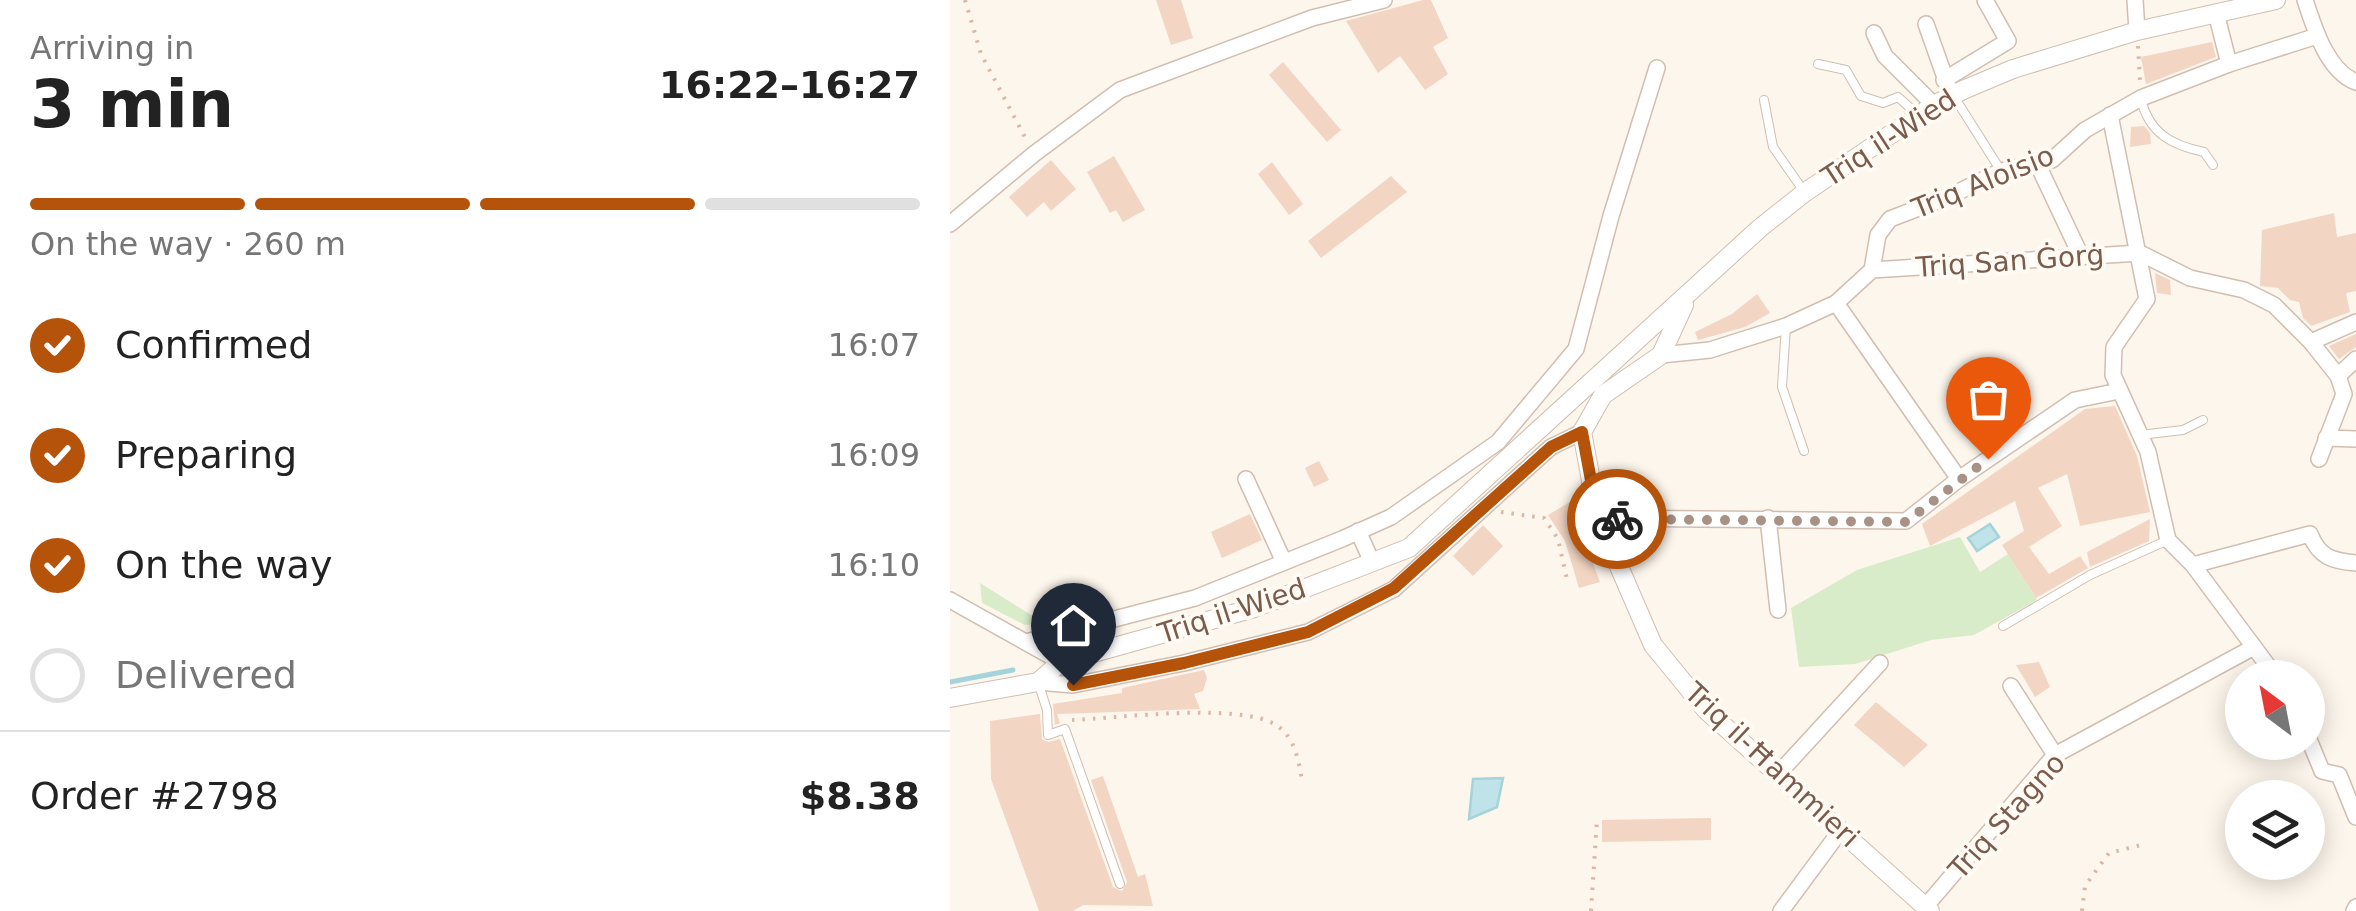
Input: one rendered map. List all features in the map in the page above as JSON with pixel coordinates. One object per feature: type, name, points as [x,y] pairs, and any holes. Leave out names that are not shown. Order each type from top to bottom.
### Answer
[{"type":"street","points":[[950,224],[1120,90],[1312,18],[1384,0]]},
{"type":"street","points":[[1926,24],[1948,88],[2008,41],[1985,0]]},
{"type":"street","points":[[2135,0],[2138,32]]},
{"type":"street","name":"Triq il-Wied","points":[[1038,682],[1061,662],[1254,608],[1409,548],[1804,193],[1927,110],[1948,88],[2138,32],[2276,0]]},
{"type":"street","points":[[2305,0],[2316,36],[2346,78],[2356,82]]},
{"type":"street","points":[[2216,14],[2229,64]]},
{"type":"street","points":[[1874,34],[1885,56],[1927,110]]},
{"type":"street","name":"Triq Aloisio","points":[[1872,270],[1878,235],[1890,219],[2001,171],[2052,160],[2085,130],[2141,98],[2316,36]]},
{"type":"street","name":"Triq il-Wied","points":[[1026,642],[1195,598],[1358,532],[1391,517],[1498,442],[1576,349],[1610,216],[1657,68]]},
{"type":"street","points":[[2110,116],[2148,299],[2114,347],[2113,375],[2148,452],[2168,540],[2193,565],[2264,660]]},
{"type":"street","points":[[2038,164],[2080,254]]},
{"type":"street","name":"Triq San Ġorġ","points":[[1872,270],[2140,253],[2190,278],[2244,290],[2274,305],[2338,376]]},
{"type":"street","points":[[1582,432],[1603,395],[1662,355],[1710,350],[1786,326],[1836,303],[1872,270]]},
{"type":"street","points":[[1662,355],[1689,295]]},
{"type":"street","points":[[1836,303],[1959,479]]},
{"type":"street","points":[[2311,342],[2356,322]]},
{"type":"street","points":[[2318,459],[2344,394],[2338,376],[2356,359]]},
{"type":"street","points":[[1549,379],[1570,402]]},
{"type":"street","points":[[1598,518],[1906,522],[1959,479],[2075,400],[2119,391]]},
{"type":"street","name":"Triq il-Wied","points":[[950,698],[1038,682],[1073,685],[1308,632],[1394,588],[1551,447],[1582,432]]},
{"type":"street","name":"Triq il-Ħammieri","points":[[1582,432],[1598,518],[1653,646],[1706,710],[1927,909]]},
{"type":"street","points":[[2326,438],[2356,439]]},
{"type":"street","points":[[1246,480],[1284,562]]},
{"type":"street","points":[[1768,518],[1778,610]]},
{"type":"street","points":[[1358,532],[1372,562]]},
{"type":"street","points":[[2193,565],[2310,534],[2316,550],[2339,562],[2356,563]]},
{"type":"street","points":[[950,600],[1061,662]]},
{"type":"street","name":"Triq Stagno","points":[[1927,909],[2055,755],[2254,647]]},
{"type":"street","points":[[1779,774],[1880,663]]},
{"type":"street","points":[[2011,686],[2055,755]]},
{"type":"street","points":[[2317,760],[2322,771],[2339,775],[2356,817]]},
{"type":"street","points":[[1781,911],[1841,830]]},
{"type":"lane","points":[[1818,64],[1846,70],[1860,96],[1882,103],[1898,97],[1927,110]]},
{"type":"lane","points":[[1948,88],[2001,171]]},
{"type":"lane","points":[[2141,98],[2150,124],[2179,146],[2204,152],[2213,165]]},
{"type":"lane","points":[[1764,100],[1773,147],[1804,193]]},
{"type":"lane","points":[[1786,326],[1782,387],[1804,450]]},
{"type":"lane","points":[[2140,434],[2183,430],[2203,420]]},
{"type":"lane","points":[[2003,626],[2090,575],[2168,540]]},
{"type":"lane","points":[[1038,682],[1048,735],[1065,729],[1120,884]]},
{"type":"path","points":[[965,0],[981,54],[1034,154]]},
{"type":"path","points":[[2138,32],[2141,98]]},
{"type":"path","points":[[1482,509],[1544,518],[1558,539],[1568,584]]},
{"type":"path","points":[[1048,720],[1244,713],[1277,725],[1295,745],[1302,780]]},
{"type":"path","points":[[1591,911],[1597,820]]},
{"type":"path","points":[[2082,911],[2085,886],[2109,853],[2142,845]]},
{"type":"green space","points":[[1960,537],[1980,572],[2008,554],[2037,600],[1974,635],[1931,640],[1855,664],[1799,667],[1791,608],[1857,570]]},
{"type":"green space","points":[[980,583],[1044,623],[1025,625],[982,603]]},
{"type":"water","points":[[1990,524],[1999,537],[1977,551],[1968,538]]},
{"type":"water","points":[[1503,778],[1497,807],[1469,819],[1473,779]]},
{"type":"building","points":[[1156,0],[1181,0],[1193,38],[1171,45]]},
{"type":"building","points":[[1431,0],[1448,38],[1433,47],[1448,74],[1425,90],[1400,56],[1378,73],[1346,21]]},
{"type":"building","points":[[2212,42],[2216,57],[2146,84],[2141,57]]},
{"type":"building","points":[[1283,62],[1341,130],[1327,142],[1269,75]]},
{"type":"building","points":[[2144,126],[2150,133],[2151,144],[2130,147],[2131,127]]},
{"type":"building","points":[[1114,156],[1145,210],[1123,222],[1116,210],[1110,213],[1087,172]]},
{"type":"building","points":[[1051,160],[1076,189],[1051,211],[1044,202],[1027,217],[1009,197]]},
{"type":"building","points":[[1272,162],[1303,204],[1289,215],[1258,174]]},
{"type":"building","points":[[1391,176],[1407,192],[1321,258],[1308,241]]},
{"type":"building","points":[[2334,213],[2337,237],[2356,233],[2356,291],[2346,293],[2350,312],[2311,326],[2303,318],[2299,302],[2290,300],[2278,288],[2260,286],[2262,230]]},
{"type":"building","points":[[2155,273],[2170,280],[2171,295],[2157,293]]},
{"type":"building","points":[[1757,294],[1770,313],[1745,327],[1698,340],[1695,332],[1732,314]]},
{"type":"building","points":[[2356,334],[2356,347],[2339,359],[2329,346]]},
{"type":"building","points":[[2115,406],[2137,456],[2150,512],[2080,526],[2067,474],[2038,488],[2062,526],[2029,547],[2049,574],[2080,556],[2088,568],[2036,598],[2002,545],[2024,531],[2015,501],[1930,546],[1922,524],[2085,409]]},
{"type":"building","points":[[1319,461],[1329,480],[1314,487],[1305,468]]},
{"type":"building","points":[[1570,502],[1600,582],[1579,588],[1565,541],[1548,515]]},
{"type":"building","points":[[1250,514],[1262,540],[1222,558],[1211,532]]},
{"type":"building","points":[[2150,519],[2149,541],[2090,567],[2087,552]]},
{"type":"building","points":[[1483,525],[1503,546],[1473,576],[1453,556]]},
{"type":"building","points":[[2039,662],[2050,687],[2035,697],[2016,665]]},
{"type":"building","points":[[1204,670],[1207,678],[1203,691],[1194,694],[1200,709],[1057,714],[1060,723],[1055,725],[1053,704],[1122,693],[1122,688]]},
{"type":"building","points":[[1876,702],[1928,745],[1904,767],[1854,725]]},
{"type":"building","points":[[1040,714],[1042,739],[1060,739],[1113,887],[1122,891],[1127,882],[1091,780],[1103,776],[1138,877],[1145,874],[1153,906],[1083,905],[1073,911],[1039,911],[991,779],[990,721]]},
{"type":"building","points":[[1711,818],[1711,840],[1602,842],[1602,820]]},
{"type":"waterway","points":[[950,682],[1013,670]]},
{"type":"way so far","points":[[1617,519],[1906,522],[1988,459]]},
{"type":"route","points":[[1073,685],[1308,632],[1394,588],[1551,447],[1582,432],[1598,518],[1617,519]]}]
